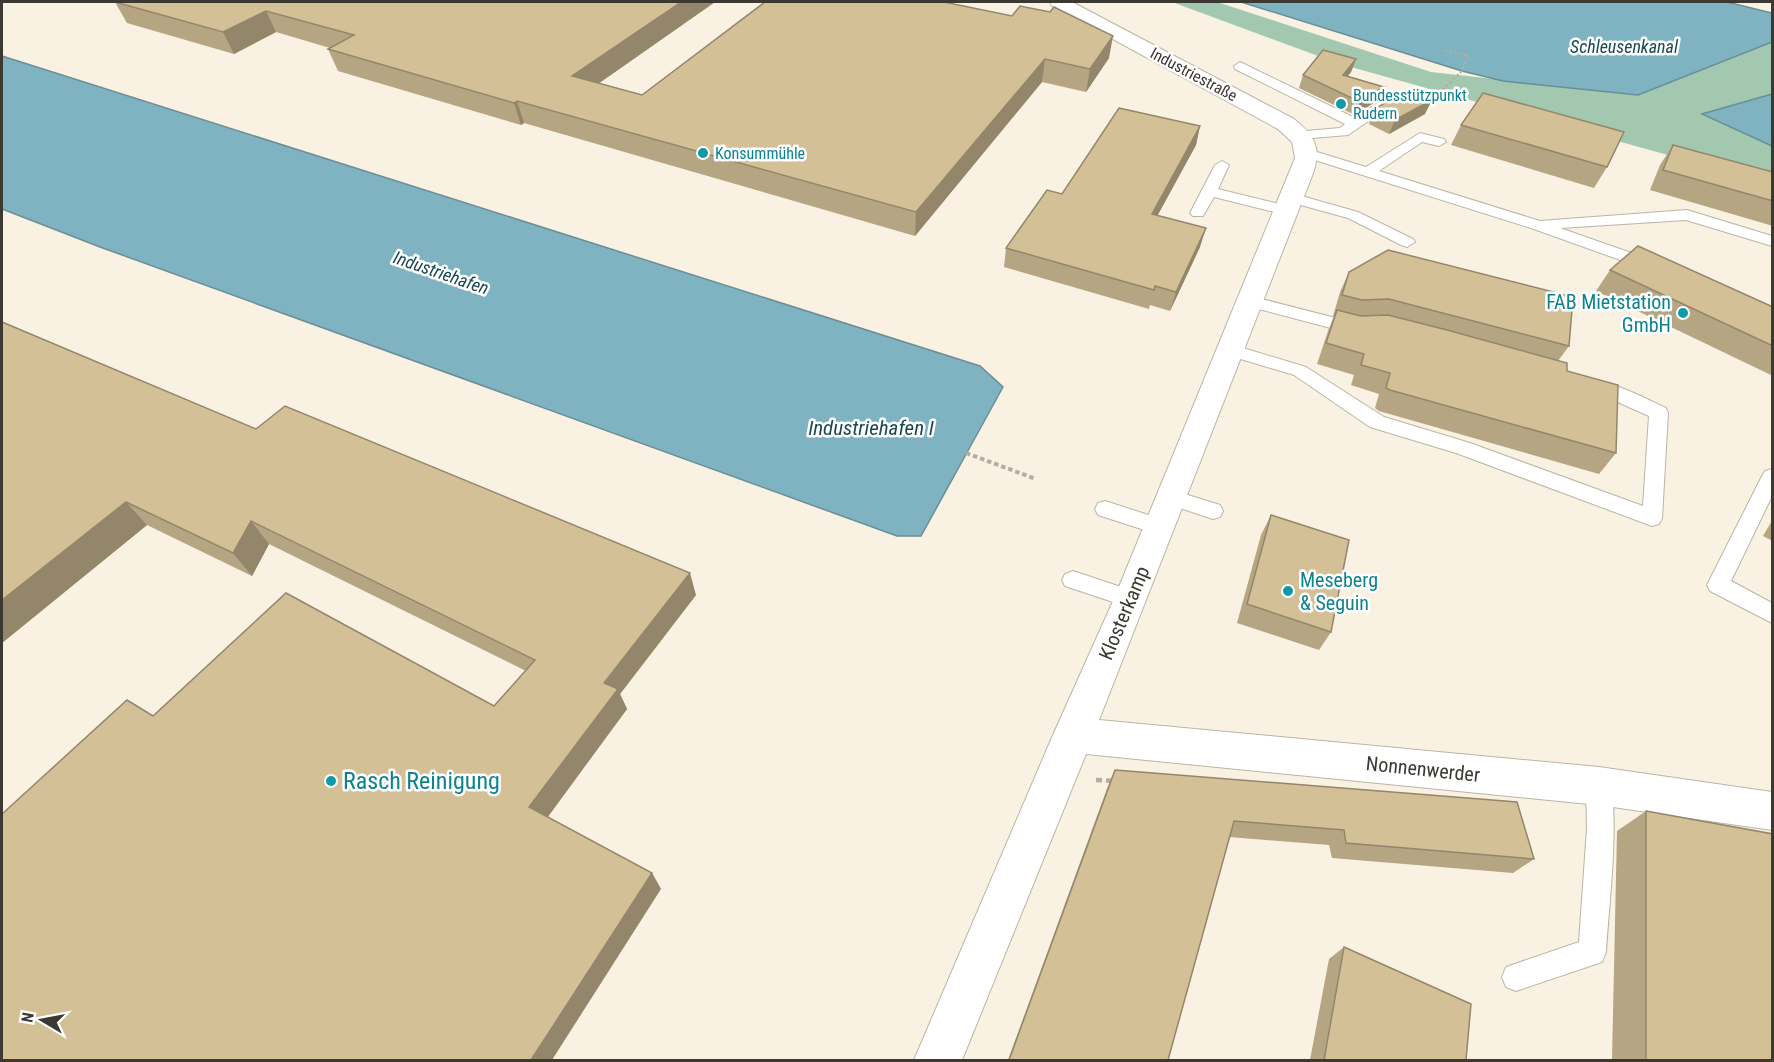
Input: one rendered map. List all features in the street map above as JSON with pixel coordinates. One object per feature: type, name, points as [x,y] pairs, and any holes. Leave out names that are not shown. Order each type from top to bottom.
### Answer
[{"type":"street","name":"Industriestraße","points":[[1059,2],[1270,115],[1304,150]]},
{"type":"street","name":"Klosterkamp","points":[[938,1060],[1172,498],[1289,204],[1304,150]]},
{"type":"street","name":"Nonnenwerder","points":[[1072,735],[1599,786],[1770,819]]},
{"type":"lane","points":[[1240,66],[1355,124]]},
{"type":"lane","points":[[1355,88],[1395,98]]},
{"type":"lane","points":[[1304,150],[1343,132],[1395,98]]},
{"type":"lane","points":[[1368,172],[1420,137],[1439,142]]},
{"type":"lane","points":[[1304,150],[1537,225],[1671,274]]},
{"type":"lane","points":[[1198,213],[1222,165]]},
{"type":"lane","points":[[1209,191],[1353,215],[1407,242]]},
{"type":"lane","points":[[1537,225],[1687,215],[1773,241]]},
{"type":"lane","points":[[1250,301],[1352,329],[1378,328]]},
{"type":"lane","points":[[1230,350],[1300,371],[1377,422],[1463,448],[1652,518],[1659,413],[1610,391],[1576,382]]},
{"type":"lane","points":[[1773,476],[1718,585],[1773,614]]},
{"type":"lane","points":[[1172,498],[1213,511]]},
{"type":"lane","points":[[1105,509],[1160,527]]},
{"type":"lane","points":[[1073,580],[1131,599]]},
{"type":"lane","points":[[1516,977],[1592,952],[1600,828],[1599,786]]},
{"type":"path","points":[[1395,98],[1430,102],[1462,71],[1468,56],[1443,50]]},
{"type":"path","points":[[966,453],[1036,479]]},
{"type":"green space","points":[[1172,2],[1217,2],[1431,72],[1638,95],[1772,42],[1772,94],[1703,114],[1772,146],[1772,184],[1340,64]]},
{"type":"water","name":"Schleusenkanal","points":[[1241,2],[1727,2],[1772,13],[1772,42],[1638,95],[1503,81],[1462,71]]},
{"type":"water","name":"Industriehafen I","points":[[2,56],[980,366],[1003,387],[921,536],[897,536],[100,247],[2,209]]},
{"type":"water","points":[[1772,94],[1772,146],[1702,114]]},
{"type":"building","points":[[115,2],[681,2],[572,76],[642,95],[765,2],[944,2],[1012,16],[1020,6],[1050,12],[1054,7],[1113,36],[1090,69],[1045,59],[916,212],[517,101],[514,103],[328,49],[354,35],[266,11],[223,32]]},
{"type":"building","points":[[1323,50],[1356,59],[1343,75],[1384,87],[1360,102],[1303,75]]},
{"type":"building","points":[[1401,92],[1432,100],[1395,120],[1374,110]]},
{"type":"building","points":[[1483,93],[1624,132],[1607,167],[1461,125]]},
{"type":"building","points":[[1119,108],[1200,126],[1152,214],[1206,228],[1176,292],[1155,286],[1154,290],[1006,248],[1047,190],[1062,194]]},
{"type":"building","points":[[1673,145],[1773,172],[1773,201],[1663,170]]},
{"type":"building","points":[[1638,246],[1773,307],[1773,346],[1610,270]]},
{"type":"building","points":[[1388,250],[1573,297],[1569,346],[1389,299],[1362,300],[1342,295],[1349,272]]},
{"type":"building","points":[[1337,310],[1361,316],[1388,315],[1447,330],[1567,363],[1567,371],[1618,385],[1616,453],[1386,388],[1390,373],[1361,365],[1364,354],[1326,343]]},
{"type":"building","name":"Rasch Reinigung","points":[[2,322],[256,429],[285,406],[690,573],[604,683],[618,689],[529,807],[652,873],[531,1060],[2,1060],[2,814],[127,700],[153,716],[286,593],[494,706],[535,660],[251,521],[233,553],[126,502],[2,600]]},
{"type":"building","name":"Meseberg & Seguin","points":[[1271,515],[1349,540],[1331,632],[1247,604]]},
{"type":"building","points":[[1115,770],[1517,802],[1534,859],[1346,843],[1344,830],[1234,821],[1168,1060],[1009,1060]]},
{"type":"building","points":[[1646,811],[1773,834],[1773,1060],[1646,1060]]},
{"type":"building","points":[[1344,947],[1471,1004],[1466,1060],[1324,1060]]},
{"type":"place","name":"Bundesstützpunkt Rudern","points":[[1341,104]]},
{"type":"place","name":"Konsummühle","points":[[703,153]]},
{"type":"place","name":"FAB Mietstation GmbH","points":[[1683,313]]},
{"type":"place","name":"Meseberg & Seguin","points":[[1288,591]]},
{"type":"place","name":"Rasch Reinigung","points":[[331,781]]},
{"type":"water label","name":"Industriehafen","points":[[441,273]]}]
